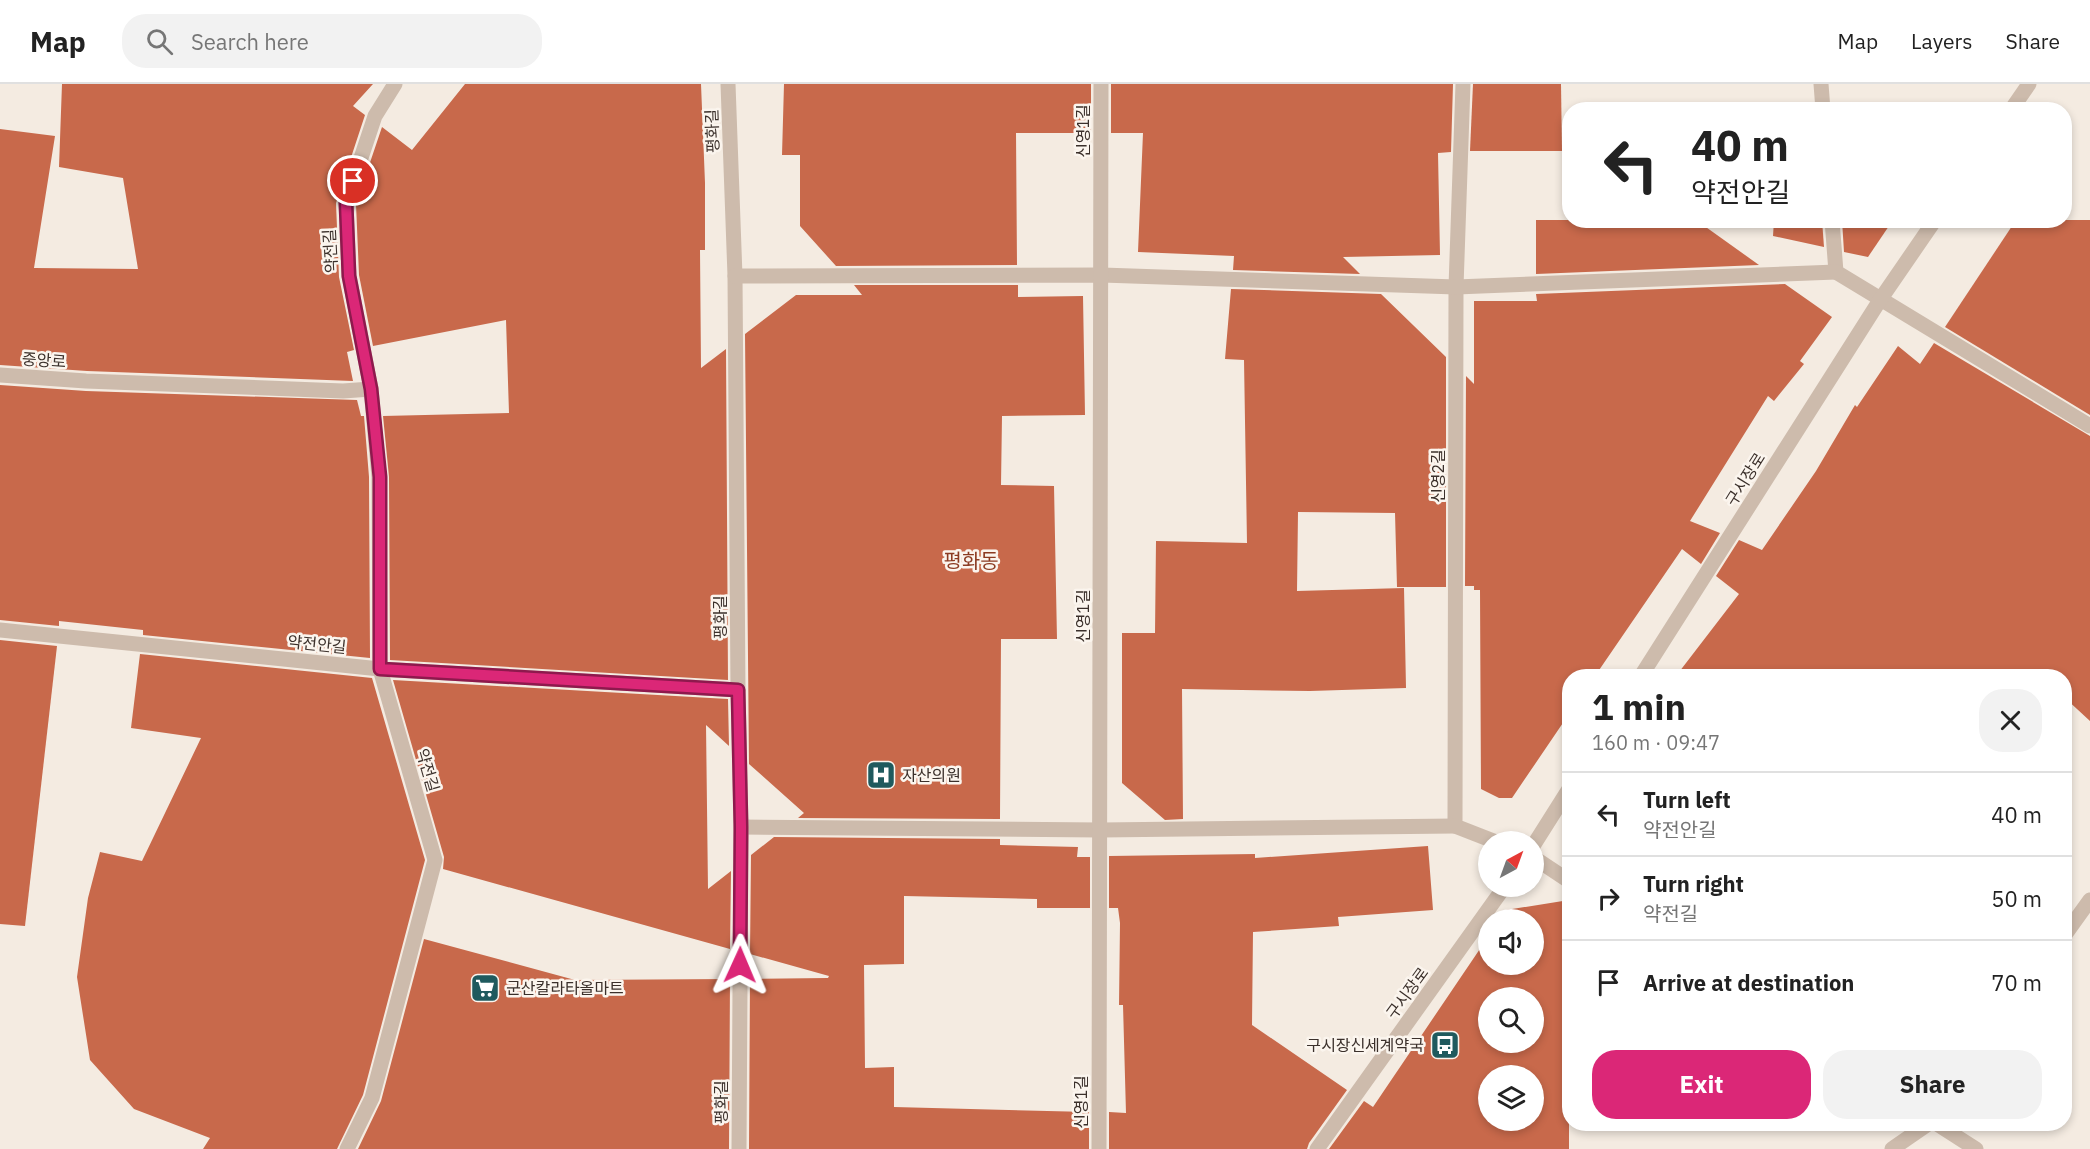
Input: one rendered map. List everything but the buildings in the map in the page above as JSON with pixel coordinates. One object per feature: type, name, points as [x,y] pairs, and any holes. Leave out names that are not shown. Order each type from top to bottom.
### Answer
[{"type":"street","name":"약전길","points":[[347,1149],[372,1098],[435,860],[380,669],[380,477],[371,389],[349,276],[346,203],[375,116],[395,84]]},
{"type":"street","name":"평화길","points":[[728,84],[735,276],[741,827],[739,1149]]},
{"type":"street","name":"신영1길","points":[[1099,1149],[1101,84]]},
{"type":"street","name":"신영2길","points":[[1455,826],[1456,287],[1463,84]]},
{"type":"street","points":[[1821,84],[1822,102]]},
{"type":"street","points":[[2017,102],[2029,84]]},
{"type":"street","points":[[1833,228],[1836,272]]},
{"type":"street","name":"구시장로","points":[[1645,669],[1880,300],[1930,228]]},
{"type":"street","points":[[735,276],[1102,275],[1456,287],[1836,272],[2090,426]]},
{"type":"street","name":"중앙로","points":[[0,375],[86,381],[343,391],[371,389]]},
{"type":"street","name":"약전안길","points":[[0,630],[380,669],[738,690]]},
{"type":"street","points":[[1542,831],[1562,800]]},
{"type":"street","points":[[741,827],[1101,830],[1455,826],[1478,835]]},
{"type":"street","points":[[1544,864],[1562,876]]},
{"type":"street","name":"구시장로","points":[[1317,1149],[1497,897]]},
{"type":"street","points":[[2072,925],[2090,900]]},
{"type":"street","points":[[1892,1149],[1918,1131]]},
{"type":"street","points":[[1948,1131],[1976,1149]]},
{"type":"place","name":"자산의원","points":[[881,775]]},
{"type":"place","name":"군산칼라타올마트","points":[[485,988]]},
{"type":"place","name":"구시장신세계약국","points":[[1445,1045]]},
{"type":"district","name":"평화동","points":[[971,560]]},
{"type":"route","points":[[353,181],[346,203],[349,276],[371,389],[380,477],[380,669],[738,690],[741,827],[740,965]]}]
